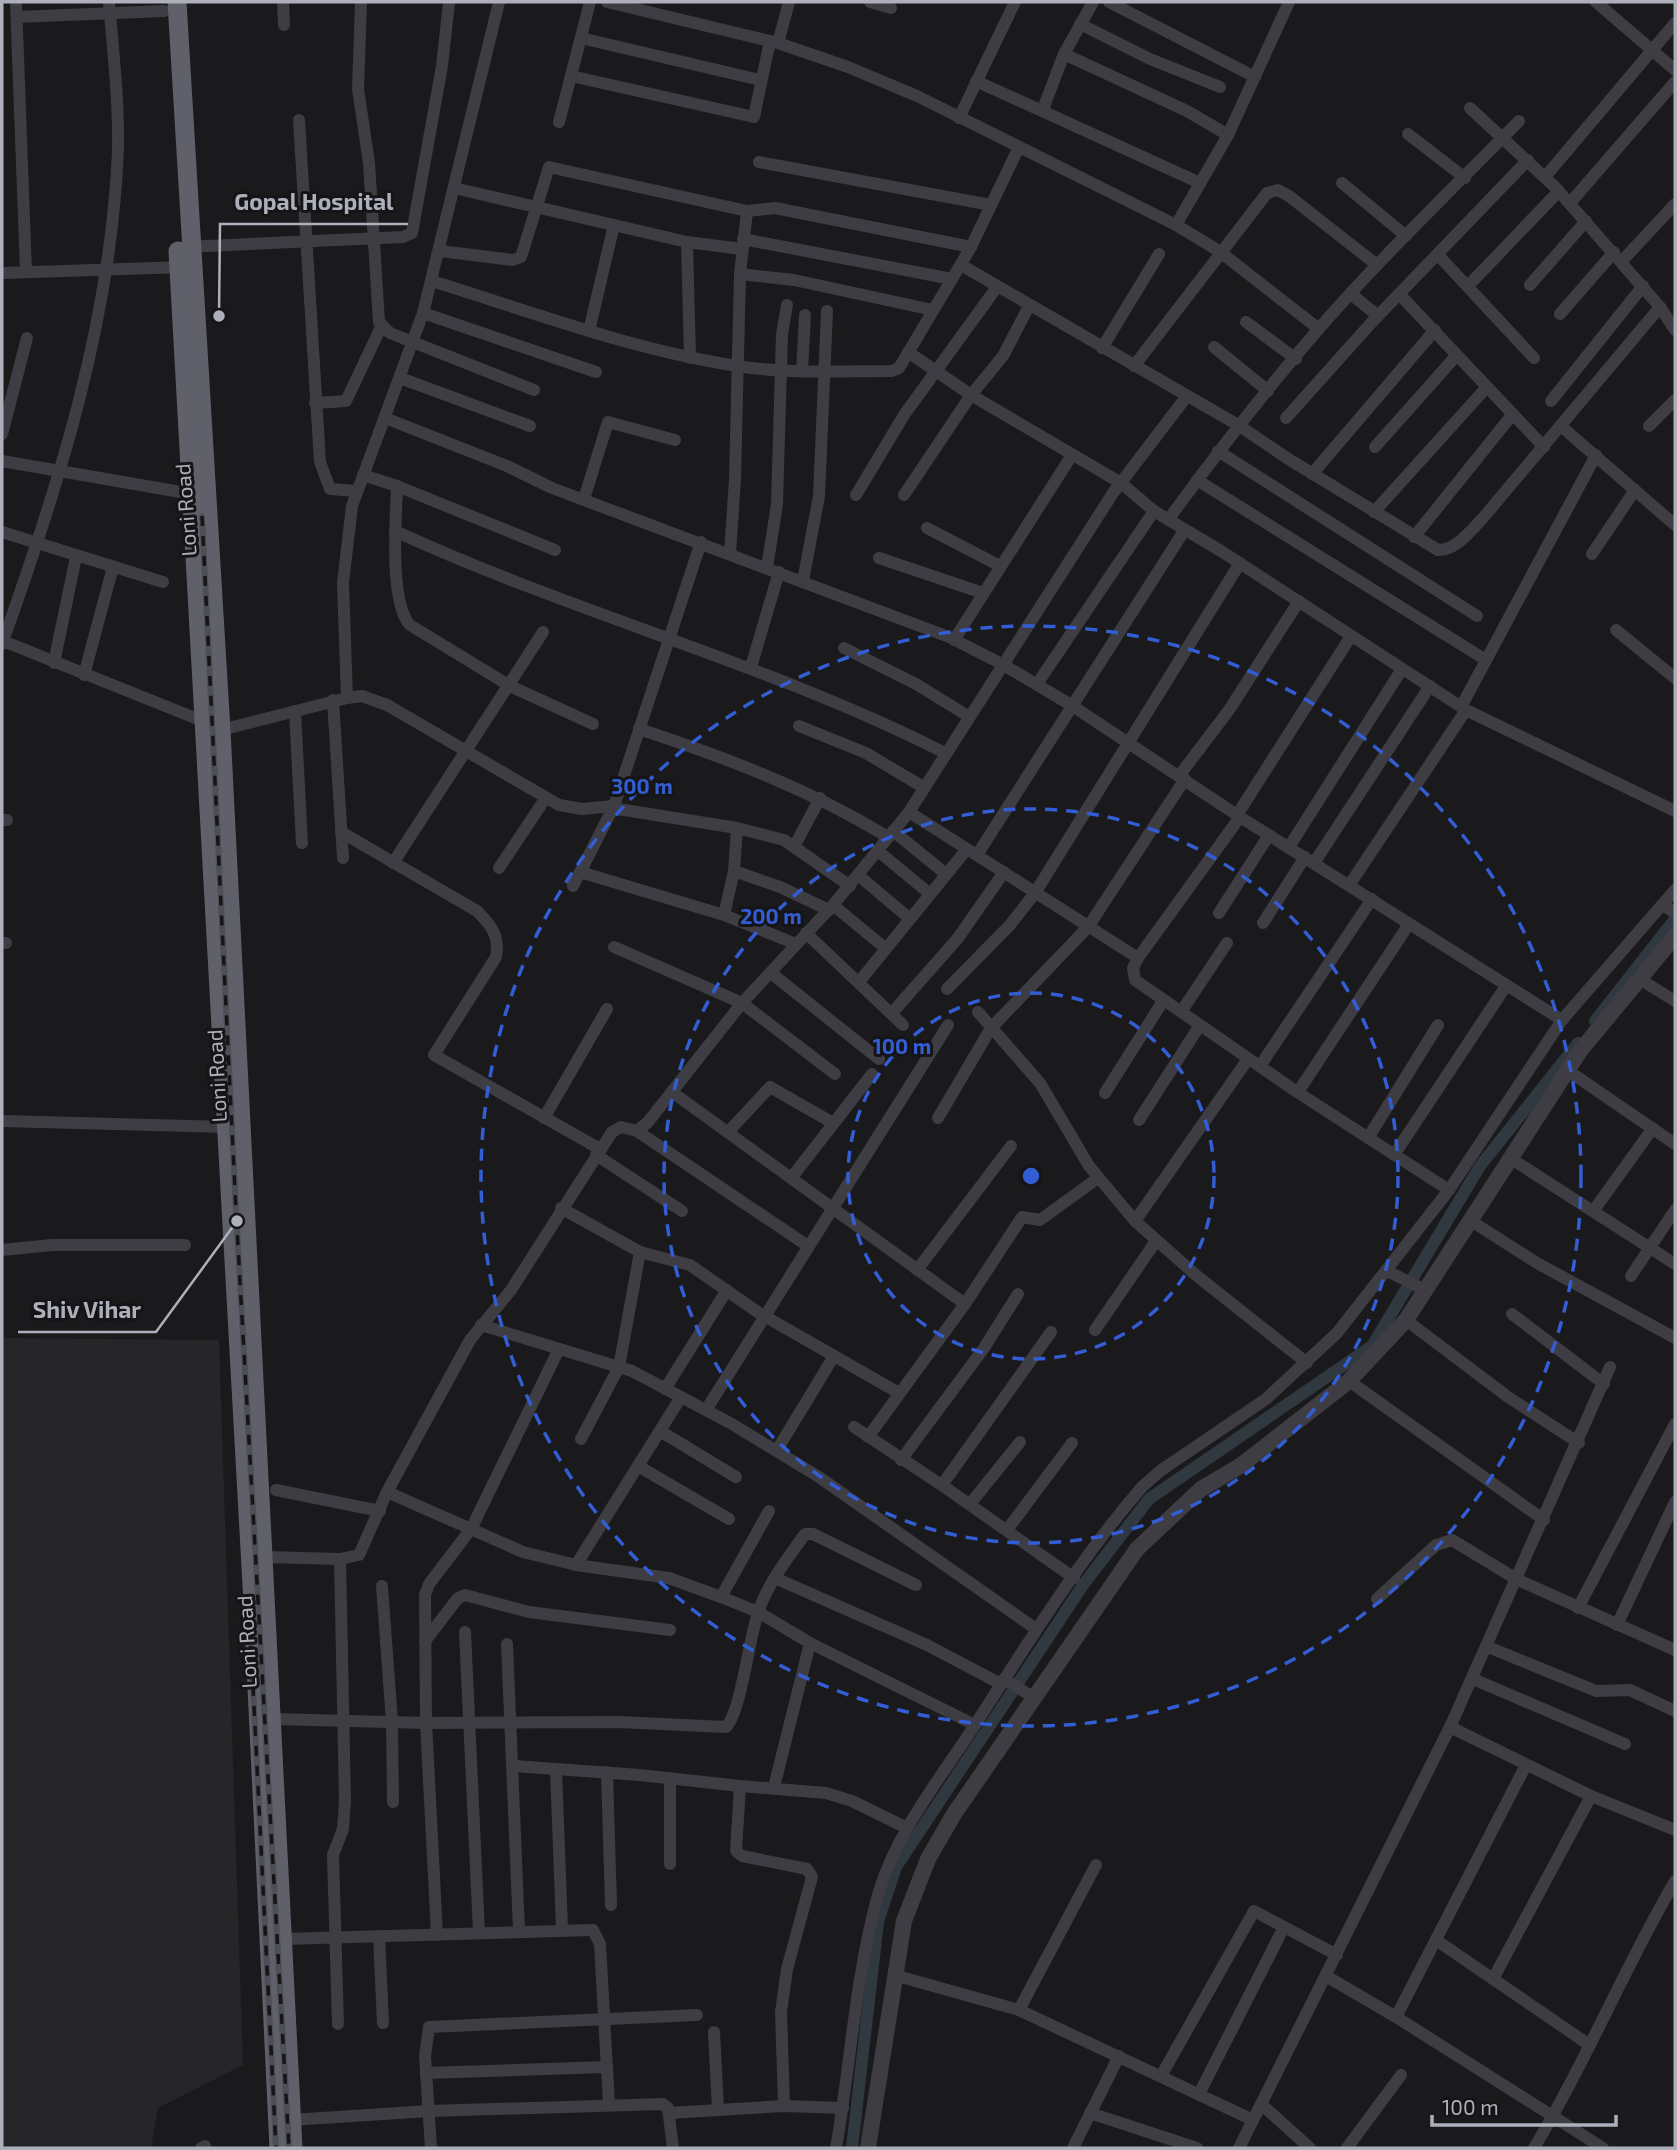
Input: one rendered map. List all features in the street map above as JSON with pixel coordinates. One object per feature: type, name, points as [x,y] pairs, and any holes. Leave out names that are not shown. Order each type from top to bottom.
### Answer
[{"type":"highway","name":"Loni Road","points":[[168,5],[265,1557],[293,2148]]},
{"type":"highway","name":"Loni Road","points":[[185,257],[192,494],[213,726],[227,1127],[279,2148]]},
{"type":"street","points":[[16,2],[26,272]]},
{"type":"street","points":[[283,2],[284,24]]},
{"type":"street","points":[[315,402],[346,401],[381,327],[376,306],[369,163],[357,78],[361,2]]},
{"type":"street","points":[[2,273],[104,270],[307,242],[409,236],[412,233],[440,78],[449,2]]},
{"type":"street","points":[[347,698],[343,583],[356,491],[423,313],[440,251],[480,69],[499,2]]},
{"type":"street","points":[[559,122],[590,2]]},
{"type":"street","points":[[607,2],[774,42],[848,67],[960,118],[1176,225],[1219,251],[1319,329]]},
{"type":"street","points":[[571,76],[754,117],[760,80],[785,2]]},
{"type":"street","points":[[870,2],[891,8]]},
{"type":"street","points":[[960,118],[1015,2]]},
{"type":"street","points":[[1043,109],[1064,54],[1093,2]]},
{"type":"street","points":[[1110,2],[1255,77]]},
{"type":"street","points":[[1176,225],[1228,135],[1289,2]]},
{"type":"street","points":[[1596,2],[1675,71]]},
{"type":"street","points":[[17,17],[110,7],[168,5]]},
{"type":"street","points":[[110,7],[118,149],[104,270],[80,403],[62,472],[2,643],[213,726],[362,696],[387,705],[545,799],[571,808],[614,806],[618,809],[737,828],[795,845],[854,880],[909,918]]},
{"type":"street","points":[[1545,177],[1675,23]]},
{"type":"street","points":[[1080,24],[1150,59],[1220,87]]},
{"type":"street","points":[[581,38],[760,80]]},
{"type":"street","points":[[1064,54],[1187,111],[1228,135]]},
{"type":"street","points":[[976,81],[1043,109],[1200,183]]},
{"type":"street","points":[[1570,203],[1675,82]]},
{"type":"street","points":[[1470,108],[1559,191],[1675,326]]},
{"type":"street","points":[[299,120],[315,402],[324,477],[335,491],[356,491]]},
{"type":"street","points":[[1168,520],[1238,425],[1319,329],[1377,265],[1519,121]]},
{"type":"street","points":[[1408,134],[1465,178]]},
{"type":"street","points":[[432,281],[589,331],[690,358],[782,371],[892,371],[899,368],[961,265],[1019,147]]},
{"type":"street","points":[[1286,418],[1378,316],[1528,160]]},
{"type":"street","points":[[759,162],[901,191],[991,205]]},
{"type":"street","points":[[440,251],[518,259],[524,249],[547,169],[551,167],[747,211],[775,208],[971,247]]},
{"type":"street","points":[[1342,183],[1406,236]]},
{"type":"street","points":[[454,188],[687,242],[743,244],[952,279]]},
{"type":"street","points":[[1134,366],[1264,195],[1278,190],[1377,265]]},
{"type":"street","points":[[1468,286],[1559,191]]},
{"type":"street","points":[[1560,314],[1675,204]]},
{"type":"street","points":[[730,554],[739,367],[740,274],[747,211]]},
{"type":"street","points":[[1530,285],[1586,221]]},
{"type":"street","points":[[589,331],[614,225]]},
{"type":"street","points":[[687,242],[690,358]]},
{"type":"street","points":[[1102,348],[1160,254]]},
{"type":"street","points":[[1438,255],[1534,358]]},
{"type":"street","points":[[961,265],[1238,425],[1312,474],[1438,550],[1448,550],[1456,545],[1562,427],[1660,307]]},
{"type":"street","points":[[740,274],[793,280],[933,310]]},
{"type":"street","points":[[1551,401],[1643,286]]},
{"type":"street","points":[[856,495],[935,370],[971,326],[997,287]]},
{"type":"street","points":[[1351,294],[1378,316]]},
{"type":"street","points":[[1400,295],[1544,447]]},
{"type":"street","points":[[751,667],[773,570],[787,304]]},
{"type":"street","points":[[904,495],[971,395],[1010,345],[1029,306]]},
{"type":"street","points":[[803,581],[819,496],[827,311]]},
{"type":"street","points":[[423,313],[596,372]]},
{"type":"street","points":[[802,371],[805,316]]},
{"type":"street","points":[[1246,322],[1296,359]]},
{"type":"street","points":[[381,327],[534,390]]},
{"type":"street","points":[[1312,474],[1435,330]]},
{"type":"street","points":[[2,434],[27,338]]},
{"type":"street","points":[[1214,347],[1268,391]]},
{"type":"street","points":[[908,352],[971,395],[1121,483],[1154,511],[1184,531],[1240,563],[1464,708],[1675,811]]},
{"type":"street","points":[[1375,447],[1456,356]]},
{"type":"street","points":[[400,377],[530,426]]},
{"type":"street","points":[[1374,512],[1487,387]]},
{"type":"street","points":[[637,1131],[672,1092],[742,1003],[831,908],[909,812],[968,716],[1121,483],[1186,396]]},
{"type":"street","points":[[1649,426],[1675,400]]},
{"type":"street","points":[[1414,537],[1512,415]]},
{"type":"street","points":[[385,418],[584,499],[954,640],[1002,664],[1071,705],[1238,816],[1350,884],[1562,1020]]},
{"type":"street","points":[[584,499],[607,422],[675,440]]},
{"type":"street","points":[[1562,427],[1675,525]]},
{"type":"street","points":[[1219,451],[1477,616]]},
{"type":"street","points":[[954,640],[1072,455]]},
{"type":"street","points":[[1350,884],[1464,708],[1486,660],[1596,455]]},
{"type":"street","points":[[2,461],[192,494]]},
{"type":"street","points":[[363,475],[397,486],[555,550]]},
{"type":"street","points":[[1198,480],[1486,660]]},
{"type":"street","points":[[397,486],[396,531],[404,618],[410,625],[510,686],[593,724]]},
{"type":"street","points":[[1592,554],[1636,490]]},
{"type":"street","points":[[1037,684],[1154,511]]},
{"type":"street","points":[[927,528],[1000,566]]},
{"type":"street","points":[[396,531],[471,566],[751,667],[897,728],[945,753]]},
{"type":"street","points":[[859,982],[946,874],[972,852],[1184,531]]},
{"type":"street","points":[[2,532],[163,582]]},
{"type":"street","points":[[573,886],[614,806],[701,542]]},
{"type":"street","points":[[54,663],[76,557]]},
{"type":"street","points":[[879,558],[983,593]]},
{"type":"street","points":[[947,989],[1010,925],[1035,893],[1240,563]]},
{"type":"street","points":[[84,675],[113,567]]},
{"type":"street","points":[[938,1118],[991,1028],[1088,928],[1182,778],[1299,601]]},
{"type":"street","points":[[1616,630],[1675,678]]},
{"type":"street","points":[[393,863],[467,754],[543,632]]},
{"type":"street","points":[[1351,635],[1238,816],[1138,958],[1133,968],[1135,980],[1254,1063],[1449,1190]]},
{"type":"street","points":[[844,648],[916,684],[968,716]]},
{"type":"street","points":[[1289,847],[1402,669]]},
{"type":"street","points":[[1263,923],[1310,860],[1430,686]]},
{"type":"street","points":[[333,700],[343,858]]},
{"type":"street","points":[[295,710],[302,843]]},
{"type":"street","points":[[799,726],[866,753],[923,787]]},
{"type":"street","points":[[639,729],[733,761],[820,798],[891,834],[946,874]]},
{"type":"street","points":[[795,845],[820,798]]},
{"type":"street","points":[[499,868],[545,799]]},
{"type":"street","points":[[909,812],[1138,958]]},
{"type":"street","points":[[724,915],[734,871],[737,828]]},
{"type":"street","points":[[341,832],[477,911],[493,928],[497,939],[493,963],[436,1047],[434,1055],[544,1118],[682,1211]]},
{"type":"street","points":[[1219,914],[1269,835]]},
{"type":"street","points":[[878,851],[930,894]]},
{"type":"street","points":[[734,871],[831,908],[885,948]]},
{"type":"street","points":[[580,872],[724,915],[796,944]]},
{"type":"street","points":[[892,1013],[957,938],[1004,872]]},
{"type":"street","points":[[869,2148],[904,1921],[928,1858],[954,1814],[1014,1687],[1036,1629],[1126,1506],[1160,1471],[1266,1399],[1338,1334],[1449,1190],[1562,1020],[1670,909],[1675,890]]},
{"type":"street","points":[[1135,1221],[1254,1063],[1372,899]]},
{"type":"street","points":[[1298,1091],[1409,924]]},
{"type":"street","points":[[806,933],[903,1025]]},
{"type":"street","points":[[1181,1012],[1227,943]]},
{"type":"street","points":[[836,2148],[855,2017],[876,1902],[907,1828],[975,1725],[1014,1687],[1155,1530],[1201,1489],[1240,1466],[1349,1381],[1406,1320],[1419,1287],[1471,1221],[1567,1070],[1638,978],[1673,943]]},
{"type":"street","points":[[614,947],[742,1003],[835,1074]]},
{"type":"street","points":[[771,973],[879,1059]]},
{"type":"street","points":[[1638,978],[1675,1001]]},
{"type":"street","points":[[1394,1155],[1506,986]]},
{"type":"street","points":[[1105,1093],[1163,1001]]},
{"type":"street","points":[[544,1118],[607,1009]]},
{"type":"street","points":[[978,1012],[1040,1083],[1098,1178],[1135,1221],[1307,1363]]},
{"type":"street","points":[[706,1410],[948,1025]]},
{"type":"street","points":[[1368,1138],[1438,1025]]},
{"type":"street","points":[[1139,1120],[1200,1026]]},
{"type":"street","points":[[1567,1070],[1675,1144]]},
{"type":"street","points":[[792,1177],[872,1074]]},
{"type":"street","points":[[728,1132],[769,1087],[833,1124]]},
{"type":"street","points":[[672,1092],[965,1304]]},
{"type":"street","points":[[2,1121],[227,1127]]},
{"type":"street","points":[[265,1557],[340,1559],[359,1555],[387,1492],[470,1340],[511,1290],[561,1208],[598,1152],[618,1128],[637,1131],[807,1246]]},
{"type":"street","points":[[1594,1210],[1653,1128]]},
{"type":"street","points":[[917,1270],[1011,1146]]},
{"type":"street","points":[[1510,1158],[1675,1264]]},
{"type":"street","points":[[868,1437],[965,1304],[1022,1217],[1040,1220],[1098,1178]]},
{"type":"street","points":[[561,1208],[640,1252],[690,1265],[764,1316],[899,1393]]},
{"type":"street","points":[[1631,1276],[1675,1210]]},
{"type":"street","points":[[1471,1221],[1537,1263],[1675,1338]]},
{"type":"street","points":[[1095,1330],[1156,1241]]},
{"type":"street","points":[[2,1250],[52,1245],[185,1245]]},
{"type":"street","points":[[581,1439],[619,1367],[640,1252]]},
{"type":"street","points":[[1387,1271],[1419,1287]]},
{"type":"street","points":[[665,1389],[727,1290]]},
{"type":"street","points":[[901,1460],[984,1349],[1018,1294]]},
{"type":"street","points":[[1512,1314],[1604,1384]]},
{"type":"street","points":[[1406,1320],[1508,1397],[1579,1443]]},
{"type":"street","points":[[481,1325],[558,1351],[619,1367],[706,1410],[777,1450],[1036,1629]]},
{"type":"street","points":[[942,1485],[1051,1332]]},
{"type":"street","points":[[437,1935],[426,1723],[426,1590],[471,1529],[558,1351]]},
{"type":"street","points":[[777,1450],[834,1356]]},
{"type":"street","points":[[1239,2148],[1473,1679],[1579,1443],[1610,1367]]},
{"type":"street","points":[[1349,1381],[1544,1521]]},
{"type":"street","points":[[576,1565],[681,1397]]},
{"type":"street","points":[[1578,1608],[1675,1424]]},
{"type":"street","points":[[854,1427],[970,1504],[1074,1578]]},
{"type":"street","points":[[660,1431],[736,1477]]},
{"type":"street","points":[[970,1504],[1020,1442]]},
{"type":"street","points":[[1007,1530],[1072,1443]]},
{"type":"street","points":[[638,1466],[729,1519]]},
{"type":"street","points":[[276,1490],[380,1511]]},
{"type":"street","points":[[387,1492],[523,1552],[576,1565],[669,1578],[722,1597],[758,1612],[810,1643],[975,1725]]},
{"type":"street","points":[[1617,1625],[1675,1502]]},
{"type":"street","points":[[722,1597],[769,1511]]},
{"type":"street","points":[[272,1719],[426,1723],[512,1721],[726,1727],[734,1711],[758,1612],[775,1578],[807,1532],[916,1585]]},
{"type":"street","points":[[1377,1599],[1443,1540],[1462,1545],[1518,1580],[1675,1650]]},
{"type":"street","points":[[338,2024],[333,1855],[343,1829],[340,1559]]},
{"type":"street","points":[[775,1578],[927,1645],[1014,1687]]},
{"type":"street","points":[[382,1586],[392,1722],[393,1802]]},
{"type":"street","points":[[425,1641],[458,1598],[465,1595],[537,1614],[670,1630]]},
{"type":"street","points":[[465,1632],[479,1933]]},
{"type":"street","points":[[774,1787],[810,1643]]},
{"type":"street","points":[[507,1644],[519,1931]]},
{"type":"street","points":[[1488,1647],[1596,1691],[1630,1690],[1675,1711]]},
{"type":"street","points":[[1473,1679],[1625,1744]]},
{"type":"street","points":[[1450,1727],[1591,1796],[1675,1829]]},
{"type":"street","points":[[1396,2017],[1526,1765]]},
{"type":"street","points":[[514,1766],[826,1793],[852,1801],[907,1828]]},
{"type":"street","points":[[556,1769],[562,1929]]},
{"type":"street","points":[[607,1772],[611,1905]]},
{"type":"street","points":[[670,1778],[670,1864]]},
{"type":"street","points":[[740,1786],[736,1851],[742,1856],[807,1869],[812,1877],[787,1969],[781,2012],[784,2106]]},
{"type":"street","points":[[1493,1979],[1591,1796]]},
{"type":"street","points":[[1019,2010],[1096,1865]]},
{"type":"street","points":[[1534,2148],[1552,2118],[1636,1949],[1675,1881]]},
{"type":"street","points":[[1161,2076],[1254,1911],[1337,1955]]},
{"type":"street","points":[[1199,2094],[1284,1927]]},
{"type":"street","points":[[283,1939],[593,1930],[599,1938],[609,2104]]},
{"type":"street","points":[[379,1936],[383,2023]]},
{"type":"street","points":[[1436,1940],[1588,2044]]},
{"type":"street","points":[[894,1975],[1019,2010],[1253,2120]]},
{"type":"street","points":[[1326,1976],[1603,2148]]},
{"type":"street","points":[[431,2148],[426,2037],[431,2026],[697,2015]]},
{"type":"street","points":[[714,2032],[718,2109]]},
{"type":"street","points":[[1073,2148],[1119,2056]]},
{"type":"street","points":[[426,2073],[607,2067]]},
{"type":"street","points":[[1347,2148],[1401,2075]]},
{"type":"street","points":[[291,2120],[609,2104],[663,2104],[669,2112],[673,2148]]},
{"type":"street","points":[[1261,2104],[1310,2148]]},
{"type":"street","points":[[669,2112],[784,2106],[843,2108]]},
{"type":"street","points":[[1090,2113],[1197,2148]]},
{"type":"shaded area","points":[[2,1338],[219,1340],[243,2065],[158,2108],[151,2148],[2,2148]]},
{"type":"waterway","points":[[1595,1021],[1675,919]]},
{"type":"waterway","points":[[852,2148],[878,1922],[896,1867],[1083,1585],[1149,1499],[1372,1346],[1480,1166],[1578,1043]]},
{"type":"railway","points":[[202,516],[236,1211],[289,2148]]},
{"type":"railway","points":[[249,1606],[276,2148]]},
{"type":"place","name":"Gopal Hospital","points":[[219,316]]},
{"type":"place","name":"Shiv Vihar","points":[[237,1221]]}]
